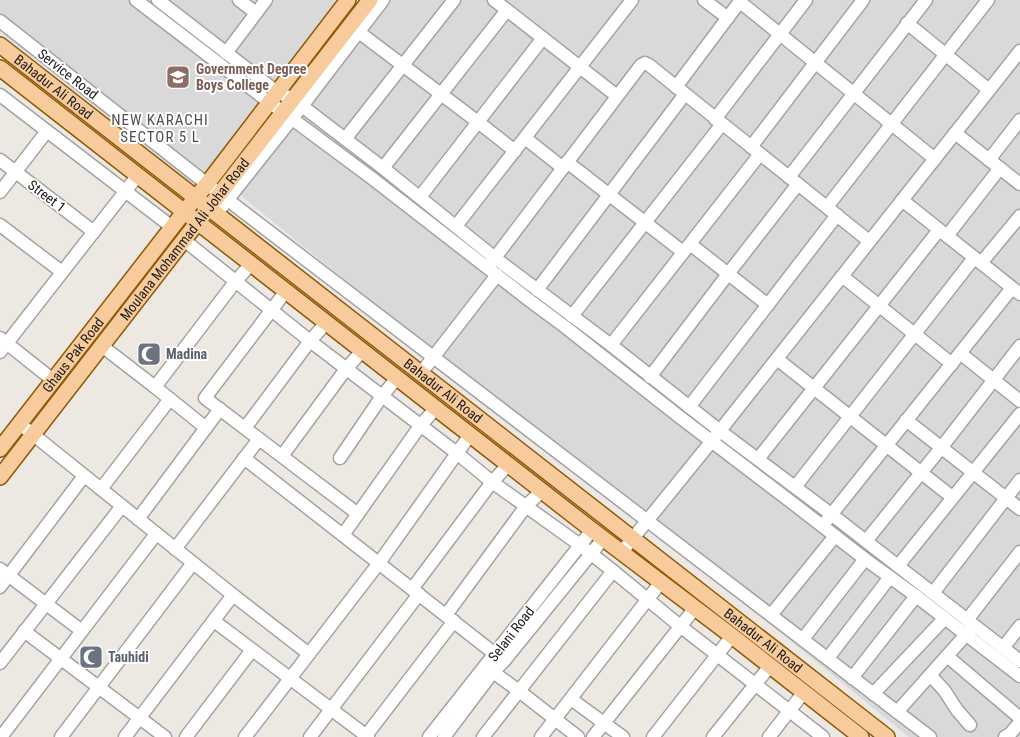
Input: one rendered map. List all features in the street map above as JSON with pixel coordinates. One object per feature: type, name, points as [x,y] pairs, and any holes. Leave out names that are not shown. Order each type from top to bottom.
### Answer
[{"type":"main road","name":"Ghaus Pak Road","points":[[0,449],[348,0]]},
{"type":"main road","name":"Moulana Mohammad Ali Johar Road","points":[[0,477],[198,222],[213,210],[224,197],[288,115],[354,29],[370,0]]},
{"type":"main road","name":"Bahadur Ali Road","points":[[0,45],[887,737]]},
{"type":"main road","name":"Bahadur Ali Road","points":[[0,68],[621,553],[732,636],[861,737]]},
{"type":"street","points":[[136,0],[273,97],[298,102],[456,226],[493,267],[529,300],[711,442],[945,618],[969,627],[1020,661]]},
{"type":"street","points":[[239,0],[256,13]]},
{"type":"street","points":[[226,54],[266,0]]},
{"type":"street","points":[[382,0],[354,29],[515,151]]},
{"type":"street","points":[[345,139],[454,0]]},
{"type":"street","points":[[494,0],[617,96]]},
{"type":"street","points":[[456,226],[632,0]]},
{"type":"street","points":[[704,0],[728,18]]},
{"type":"street","points":[[572,316],[645,222],[719,121],[779,34],[806,0]]},
{"type":"street","points":[[611,346],[686,248],[756,151],[816,63],[864,0]]},
{"type":"street","points":[[650,377],[728,274],[854,94],[926,0]]},
{"type":"street","points":[[689,407],[768,305],[891,124],[988,0]]},
{"type":"street","points":[[537,290],[609,194],[741,1],[779,34],[935,158]]},
{"type":"street","points":[[158,17],[162,3],[226,54],[273,97],[288,115],[493,267],[537,290],[898,566],[932,593],[1020,676]]},
{"type":"street","points":[[383,168],[506,10]]},
{"type":"street","name":"Service Road","points":[[0,21],[207,184],[930,737]]},
{"type":"street","points":[[908,24],[989,90]]},
{"type":"street","points":[[420,198],[543,38]]},
{"type":"street","points":[[621,553],[720,431],[1020,51]]},
{"type":"street","points":[[421,373],[565,165],[641,65],[645,63],[870,241]]},
{"type":"street","points":[[0,95],[172,227]]},
{"type":"street","points":[[989,160],[1020,120]]},
{"type":"street","points":[[0,192],[47,131]]},
{"type":"street","points":[[955,133],[1020,184]]},
{"type":"street","points":[[525,138],[609,194],[645,222],[728,274],[768,305]]},
{"type":"street","name":"Street 1","points":[[0,160],[94,232]]},
{"type":"street","points":[[758,459],[879,306],[1000,168]]},
{"type":"street","points":[[53,380],[2,345],[138,176]]},
{"type":"street","points":[[822,526],[960,353],[1016,291],[902,200]]},
{"type":"street","points":[[795,487],[915,334],[1020,216]]},
{"type":"street","points":[[0,225],[62,272]]},
{"type":"street","points":[[184,240],[310,341],[492,482],[614,571],[647,600],[822,737],[836,718]]},
{"type":"street","points":[[155,388],[235,282],[251,264]]},
{"type":"street","points":[[842,276],[952,364]]},
{"type":"street","points":[[286,291],[205,398],[358,514]]},
{"type":"street","points":[[244,428],[310,341],[326,323]]},
{"type":"street","points":[[102,346],[206,428]]},
{"type":"street","points":[[866,541],[1020,346]]},
{"type":"street","points":[[282,456],[346,369],[362,351]]},
{"type":"street","points":[[960,353],[1020,401]]},
{"type":"street","points":[[777,359],[952,497]]},
{"type":"street","points":[[340,458],[382,396],[397,378]]},
{"type":"street","points":[[101,489],[170,399]]},
{"type":"street","points":[[343,535],[420,426],[436,408]]},
{"type":"street","points":[[138,519],[220,409]]},
{"type":"street","points":[[898,566],[1020,414]]},
{"type":"street","points":[[906,420],[1020,509]]},
{"type":"street","points":[[20,424],[192,563],[309,654]]},
{"type":"street","points":[[245,737],[379,563],[470,435]]},
{"type":"street","points":[[175,549],[259,438]]},
{"type":"street","points":[[244,458],[499,657]]},
{"type":"street","points":[[310,737],[492,482],[508,465]]},
{"type":"street","points":[[0,587],[4,572],[84,476]]},
{"type":"street","points":[[932,593],[1020,480]]},
{"type":"street","points":[[214,621],[367,736],[526,506],[542,491]]},
{"type":"street","points":[[0,663],[122,506]]},
{"type":"street","points":[[1,737],[156,534]]},
{"type":"street","name":"Selani Road","points":[[444,737],[493,672],[499,657],[580,545],[598,534]]},
{"type":"street","name":"Selani Road","points":[[429,737],[591,554],[598,534]]},
{"type":"street","points":[[771,615],[835,536]]},
{"type":"street","points":[[897,712],[947,656],[1020,552]]},
{"type":"street","points":[[803,639],[865,559]]},
{"type":"street","points":[[61,737],[192,563]]},
{"type":"street","points":[[483,737],[614,571]]},
{"type":"street","points":[[4,572],[82,631]]},
{"type":"street","points":[[828,658],[890,577]]},
{"type":"street","points":[[541,737],[661,582]]},
{"type":"street","points":[[125,737],[233,595]]},
{"type":"street","points":[[852,678],[916,596]]},
{"type":"street","points":[[592,737],[694,608]]},
{"type":"street","points":[[873,694],[945,618]]},
{"type":"street","points":[[1003,648],[1020,626]]},
{"type":"street","points":[[24,632],[166,737]]},
{"type":"street","points":[[653,737],[732,636]]},
{"type":"street","points":[[186,737],[252,650]]},
{"type":"street","points":[[947,656],[1020,718]]},
{"type":"street","points":[[713,737],[770,666]]},
{"type":"street","points":[[493,672],[578,737]]},
{"type":"street","points":[[930,675],[944,690],[970,725]]},
{"type":"street","points":[[769,737],[804,692]]},
{"type":"street","points":[[571,699],[623,737]]},
{"type":"street","points":[[1005,737],[1020,722]]},
{"type":"shaded area","points":[[0,0],[339,0],[195,185],[0,32]]},
{"type":"shaded area","points":[[387,0],[1020,0],[1020,737],[909,737],[239,194]]},
{"type":"place","name":"Government Degree Boys College","points":[[178,77]]},
{"type":"place","name":"Madina","points":[[149,354]]},
{"type":"place","name":"Tauhidi","points":[[91,657]]},
{"type":"district","name":"NEW KARACHI SECTOR 5 L","points":[[160,128]]}]
